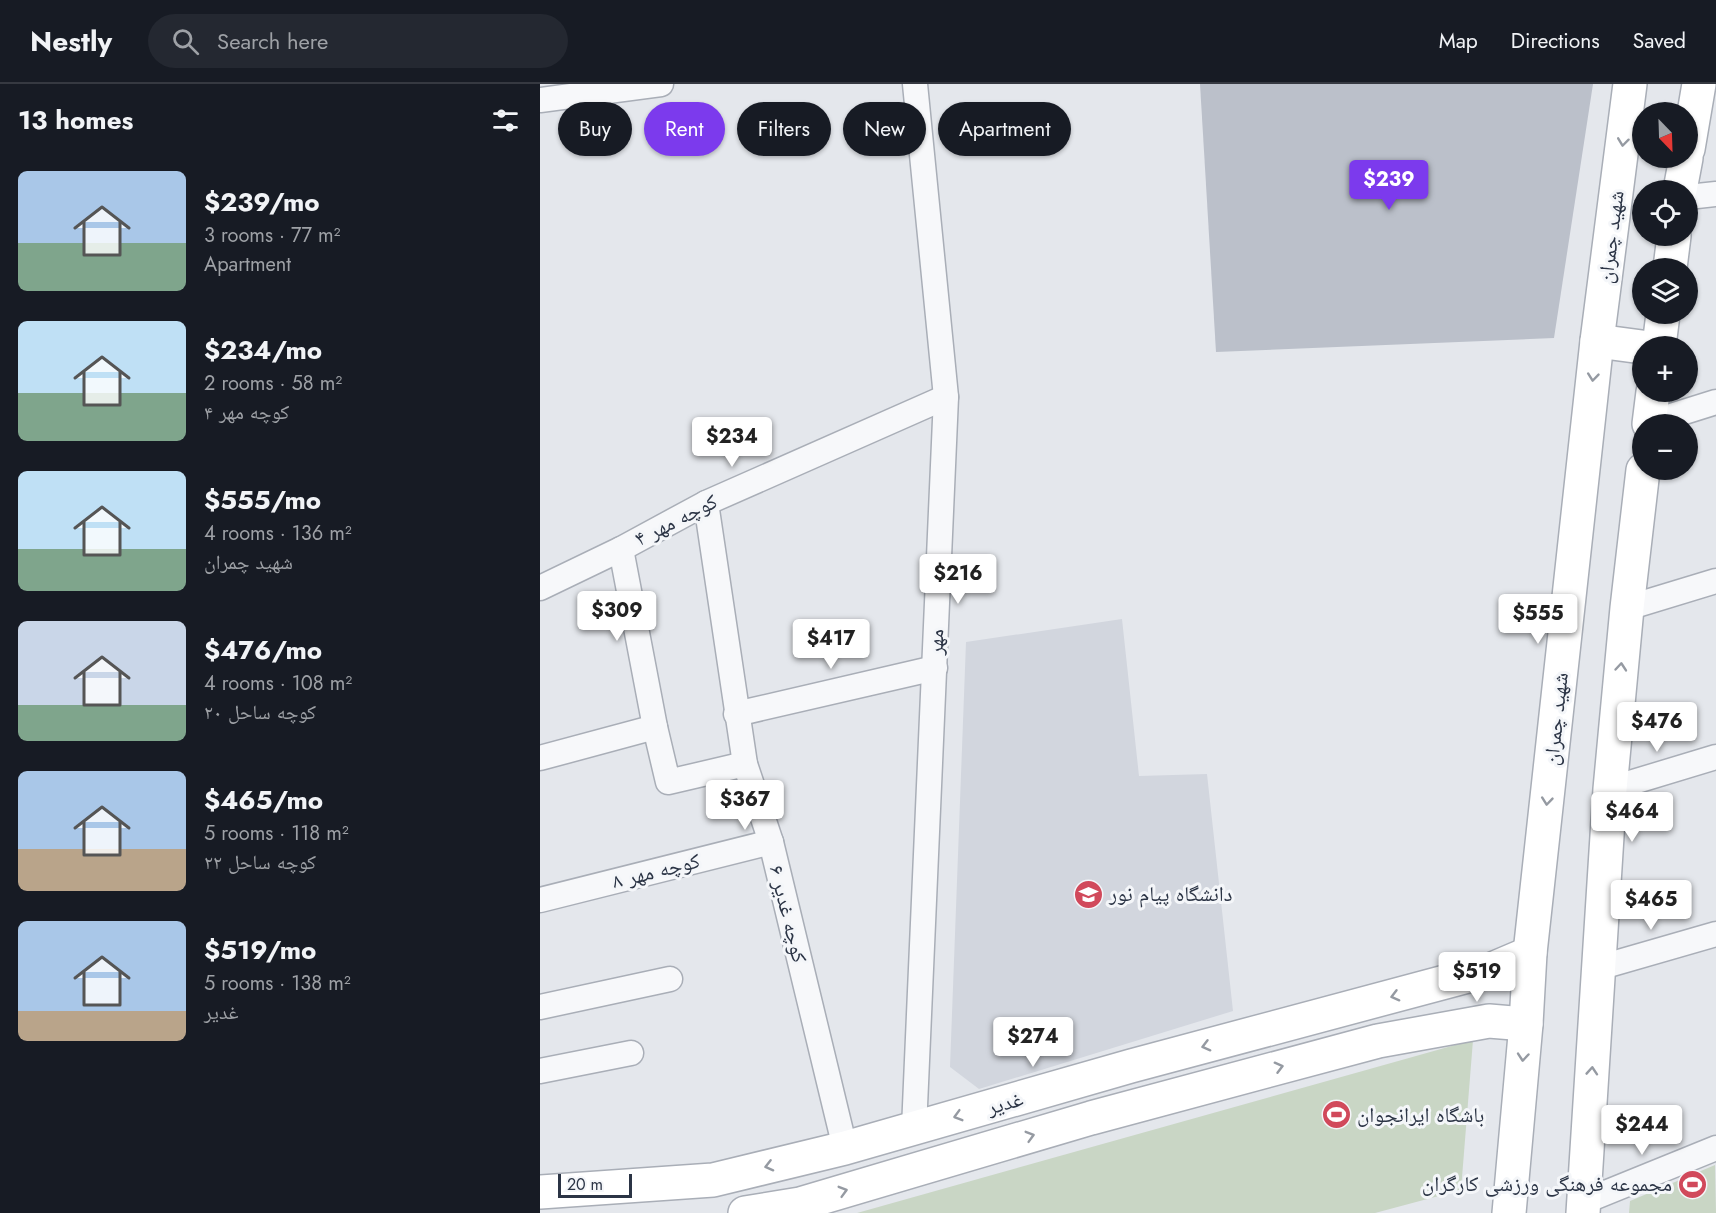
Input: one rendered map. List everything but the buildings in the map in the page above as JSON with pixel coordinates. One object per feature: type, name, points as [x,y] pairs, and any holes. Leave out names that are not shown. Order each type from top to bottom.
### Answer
[{"type":"street","points":[[540,100],[661,84]]},
{"type":"street","name":"مهر","points":[[914,1128],[946,396],[915,84]]},
{"type":"street","name":"شهید چمران","points":[[1509,1213],[1530,953],[1597,341],[1630,84]]},
{"type":"street","points":[[1696,102],[1699,84]]},
{"type":"street","points":[[1698,196],[1716,194]]},
{"type":"street","points":[[1597,341],[1632,346]]},
{"type":"street","name":"کوچه مهر ۴","points":[[540,588],[621,549],[706,503],[946,396]]},
{"type":"street","points":[[1650,413],[1716,402]]},
{"type":"street","points":[[1642,480],[1610,789],[1583,1208],[1716,1148]]},
{"type":"street","name":"کوچه غدیر ۶","points":[[706,503],[745,764],[771,842],[845,1148]]},
{"type":"street","points":[[621,549],[655,728],[668,782],[745,764]]},
{"type":"street","points":[[1627,608],[1716,581]]},
{"type":"street","points":[[736,714],[935,668]]},
{"type":"street","points":[[540,758],[655,728]]},
{"type":"street","points":[[1610,789],[1716,757]]},
{"type":"street","name":"کوچه مهر ۸","points":[[540,900],[771,842]]},
{"type":"street","points":[[1598,968],[1716,934]]},
{"type":"street","name":"غدیر","points":[[540,1192],[713,1180],[845,1148],[1131,1066],[1490,970],[1530,953]]},
{"type":"street","points":[[540,1007],[670,979]]},
{"type":"street","points":[[1438,984],[1447,994],[1452,1006],[1452,1019],[1446,1028]]},
{"type":"street","name":"غدیر","points":[[746,1213],[800,1204],[1091,1118],[1366,1044],[1489,1021],[1526,1024]]},
{"type":"street","points":[[540,1071],[631,1053]]},
{"type":"shaded area","name":"دانشگاه پیام نور","points":[[1122,619],[1139,776],[1207,774],[1233,1011],[979,1089],[950,1067],[966,642]]},
{"type":"green space","name":"باشگاه ایرانجوان","points":[[1473,1040],[1461,1190],[1375,1213],[857,1213]]},
{"type":"green space","name":"مجموعه فرهنگی ورزشی کارگران","points":[[1715,1165],[1716,1213],[1629,1213],[1630,1201]]},
{"type":"place","name":"دانشگاه پیام نور","points":[[1088,894]]},
{"type":"place","name":"باشگاه ایرانجوان","points":[[1336,1115]]},
{"type":"place","name":"مجموعه فرهنگی ورزشی کارگران","points":[[1693,1184]]}]
